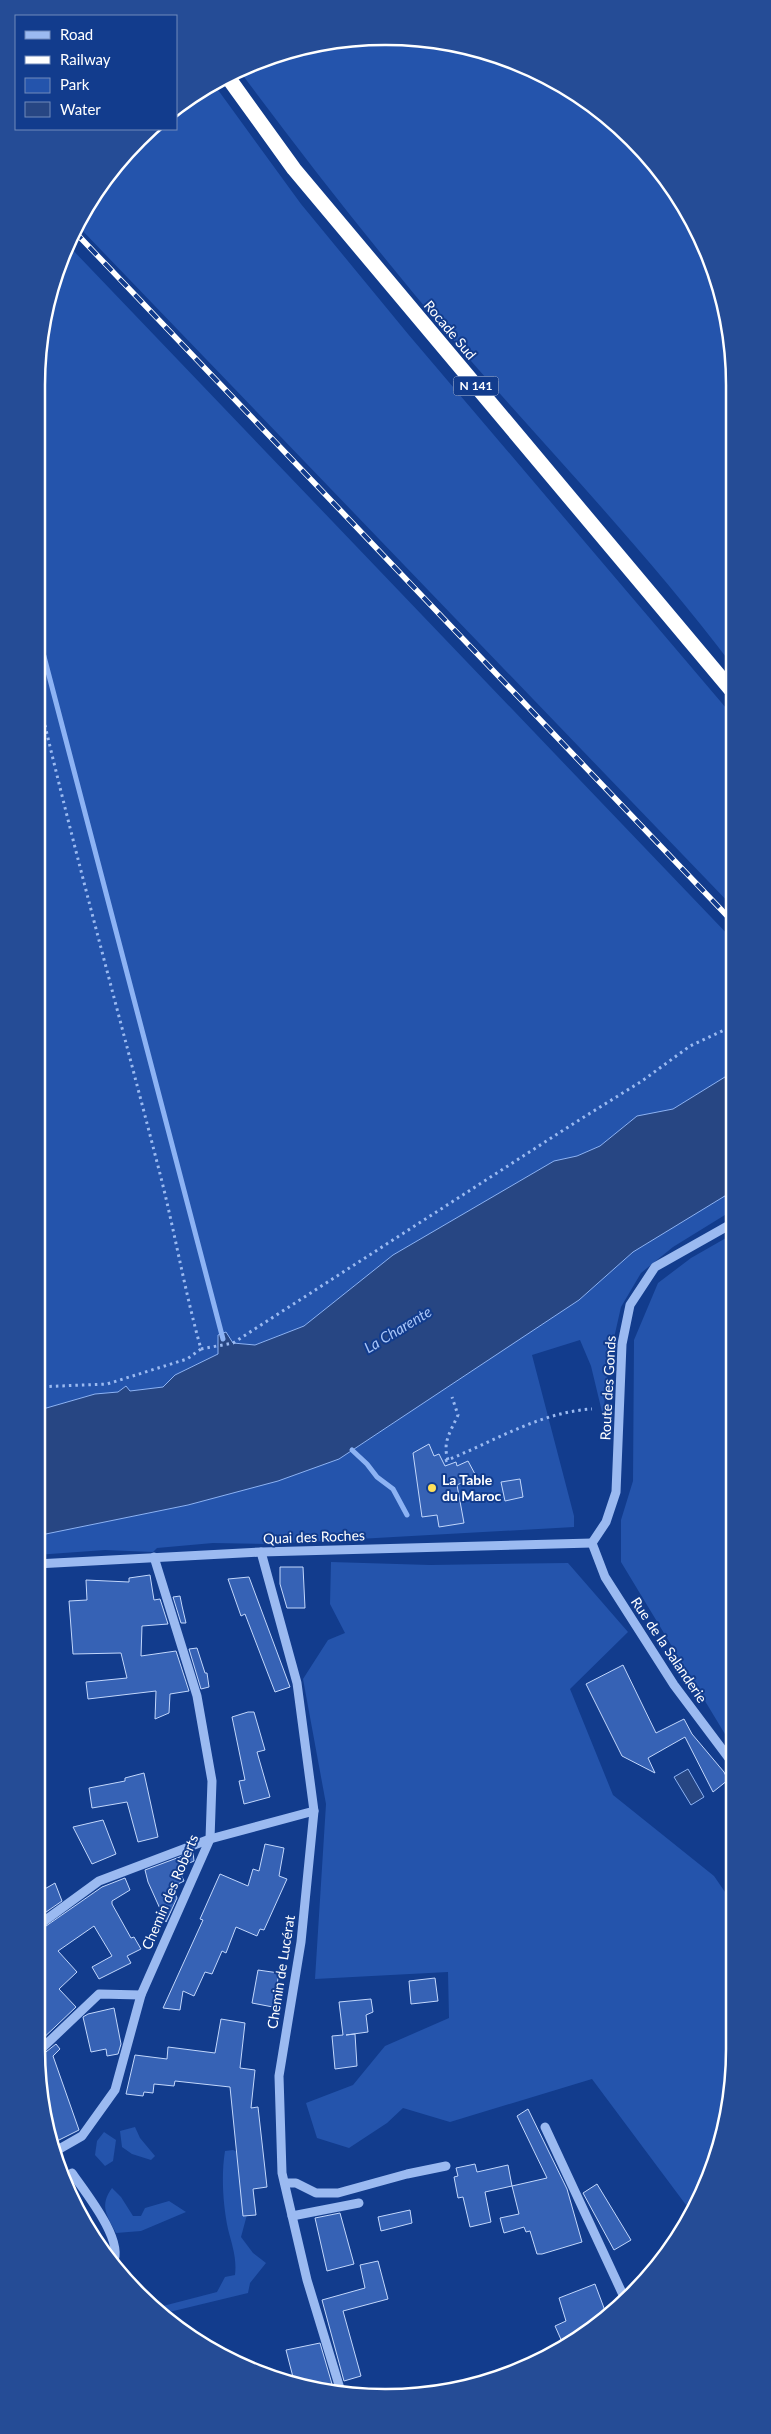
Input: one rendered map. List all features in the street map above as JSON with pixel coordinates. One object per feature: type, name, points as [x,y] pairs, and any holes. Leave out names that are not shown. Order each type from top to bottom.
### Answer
[{"type":"highway","name":"Rocade Sud","points":[[231,82],[300,176],[726,683]]},
{"type":"street","name":"Route des Gonds","points":[[592,1543],[606,1522],[616,1492],[622,1344],[630,1305],[655,1267],[726,1227]]},
{"type":"street","name":"Quai des Roches","points":[[45,1563],[261,1552],[592,1543]]},
{"type":"street","name":"Rue de la Salanderie","points":[[592,1543],[605,1577],[674,1685],[726,1754]]},
{"type":"street","name":"Chemin de Lucérat","points":[[261,1552],[297,1683],[314,1811],[301,1942],[279,2076],[282,2173],[307,2280],[339,2386]]},
{"type":"street","name":"Chemin des Roberts","points":[[60,2148],[82,2136],[115,2090],[141,1995],[210,1839],[212,1781],[197,1696],[154,1557]]},
{"type":"street","points":[[45,1920],[98,1881],[210,1839],[314,1811]]},
{"type":"street","points":[[45,2045],[99,1994],[141,1995]]},
{"type":"street","points":[[545,2127],[622,2293]]},
{"type":"street","points":[[284,2183],[296,2183],[316,2193],[338,2193],[407,2174],[446,2166]]},
{"type":"street","points":[[72,2173],[114,2239],[116,2257]]},
{"type":"street","points":[[292,2216],[359,2203]]},
{"type":"path","points":[[45,723],[112,995],[159,1168],[187,1301],[201,1349]]},
{"type":"path","points":[[45,1387],[107,1384],[187,1359],[201,1349],[218,1348],[233,1343],[576,1122],[642,1082],[690,1046],[726,1029]]},
{"type":"path","points":[[452,1398],[458,1415],[446,1441],[444,1449],[446,1460],[553,1414],[592,1409]]},
{"type":"green space","points":[[363,46],[408,46],[430,48],[474,57],[495,63],[536,80],[575,102],[593,115],[642,161],[669,196],[700,255],[714,297],[723,341],[726,386],[726,657],[628,537],[419,300],[289,137],[244,76],[276,63],[319,52]]},
{"type":"green space","points":[[218,90],[301,204],[408,334],[726,708],[726,900],[82,231],[102,196],[129,161],[160,130],[178,130],[178,115],[196,102]]},
{"type":"green space","points":[[73,250],[726,933],[726,1076],[673,1109],[637,1116],[600,1146],[577,1156],[554,1161],[393,1255],[304,1326],[254,1345],[233,1343],[226,1333],[219,1335],[218,1354],[175,1375],[163,1387],[130,1391],[126,1387],[118,1392],[95,1394],[45,1408],[45,386],[48,341],[52,319],[63,276]]},
{"type":"green space","points":[[726,1195],[726,1214],[673,1247],[641,1273],[621,1307],[609,1360],[603,1416],[591,1366],[580,1340],[532,1355],[574,1516],[574,1527],[269,1544],[213,1543],[157,1548],[153,1552],[105,1550],[45,1554],[45,1534],[188,1505],[277,1481],[339,1459],[579,1300],[633,1252]]},
{"type":"green space","points":[[726,1238],[726,1736],[621,1562],[621,1520],[633,1481],[634,1340],[658,1283],[691,1258]]},
{"type":"green space","points":[[331,1562],[430,1565],[568,1563],[628,1632],[570,1689],[613,1795],[714,1876],[726,1893],[726,2048],[723,2093],[708,2158],[687,2206],[592,2079],[450,2122],[403,2108],[387,2123],[349,2148],[317,2138],[306,2103],[353,2085],[385,2046],[449,2018],[448,1972],[315,1979],[326,1804],[303,1679],[328,1640],[345,1633],[330,1604]]},
{"type":"green space","points":[[135,2127],[140,2138],[155,2156],[151,2160],[132,2154],[122,2147],[120,2131]]},
{"type":"green space","points":[[104,2132],[116,2140],[113,2161],[105,2166],[95,2155],[97,2141]]},
{"type":"green space","points":[[233,2150],[245,2155],[248,2211],[241,2237],[253,2253],[266,2263],[250,2283],[248,2293],[169,2312],[162,2306],[217,2292],[225,2277],[235,2275],[235,2257],[226,2220],[224,2200],[225,2151]]},
{"type":"green space","points":[[112,2188],[121,2197],[133,2216],[141,2216],[145,2208],[169,2201],[186,2212],[141,2231],[116,2233],[107,2216],[105,2205]]},
{"type":"water","name":"La Charente","points":[[726,1076],[726,1195],[633,1252],[579,1300],[339,1459],[278,1481],[188,1505],[45,1534],[45,1408],[95,1394],[118,1392],[126,1386],[130,1391],[163,1387],[175,1375],[218,1354],[218,1335],[226,1332],[233,1343],[255,1345],[304,1326],[393,1255],[554,1161],[577,1156],[600,1146],[637,1116],[673,1109]]},
{"type":"water","points":[[688,1769],[704,1797],[691,1805],[674,1777]]},
{"type":"building","name":"La Table du Maroc","points":[[429,1444],[434,1456],[439,1454],[445,1466],[456,1462],[457,1466],[468,1461],[476,1476],[457,1485],[464,1523],[439,1527],[437,1515],[422,1517],[413,1453]]},
{"type":"building","points":[[520,1479],[523,1497],[505,1501],[501,1482]]},
{"type":"building","points":[[280,1567],[303,1567],[305,1608],[287,1608],[280,1584]]},
{"type":"building","points":[[150,1575],[154,1600],[160,1599],[168,1624],[142,1626],[141,1656],[176,1651],[189,1691],[170,1694],[169,1713],[155,1719],[156,1691],[88,1699],[86,1682],[127,1678],[121,1653],[73,1654],[69,1601],[87,1600],[86,1580],[129,1582],[129,1578]]},
{"type":"building","points":[[249,1577],[290,1687],[275,1692],[245,1614],[241,1616],[228,1579]]},
{"type":"building","points":[[180,1596],[186,1623],[181,1623],[173,1597]]},
{"type":"building","points":[[197,1648],[205,1673],[207,1673],[209,1687],[201,1689],[189,1649]]},
{"type":"building","points":[[623,1665],[656,1733],[684,1719],[692,1734],[724,1772],[726,1782],[713,1792],[685,1737],[648,1758],[655,1773],[622,1756],[586,1684]]},
{"type":"building","points":[[254,1712],[265,1750],[257,1752],[270,1797],[244,1804],[239,1781],[245,1780],[232,1717]]},
{"type":"building","points":[[144,1773],[158,1837],[138,1842],[127,1802],[92,1808],[89,1788],[125,1781],[125,1778]]},
{"type":"building","points":[[103,1820],[116,1854],[92,1864],[73,1827]]},
{"type":"building","points":[[265,1844],[284,1848],[279,1876],[287,1879],[264,1930],[260,1929],[257,1936],[236,1927],[226,1953],[222,1951],[212,1974],[205,1972],[194,1996],[183,1991],[180,2010],[163,2008],[203,1920],[200,1919],[220,1874],[248,1886],[253,1869],[259,1871]]},
{"type":"building","points":[[193,1852],[194,1861],[178,1868],[184,1881],[172,1887],[177,1898],[166,1922],[148,1882],[145,1870]]},
{"type":"building","points":[[125,1878],[130,1890],[112,1901],[112,1904],[131,1938],[134,1937],[141,1949],[127,1956],[131,1963],[99,1979],[92,1967],[112,1956],[94,1926],[58,1951],[77,1972],[59,1989],[76,2007],[45,2036],[45,1927],[102,1887]]},
{"type":"building","points":[[55,1883],[62,1901],[45,1913],[45,1889]]},
{"type":"building","points":[[258,1970],[279,1973],[273,2007],[252,2003]]},
{"type":"building","points":[[435,1978],[438,2001],[411,2004],[409,1981]]},
{"type":"building","points":[[371,1999],[373,2012],[366,2015],[368,2032],[346,2035],[355,2034],[357,2066],[335,2069],[332,2036],[343,2035],[339,2002]]},
{"type":"building","points":[[114,2008],[121,2044],[118,2054],[107,2056],[106,2049],[91,2052],[83,2017]]},
{"type":"building","points":[[221,2019],[245,2023],[240,2068],[255,2070],[251,2108],[258,2107],[267,2187],[253,2189],[256,2215],[243,2216],[230,2087],[175,2081],[174,2086],[154,2084],[153,2093],[144,2092],[143,2096],[126,2094],[135,2055],[167,2059],[168,2047],[215,2053]]},
{"type":"building","points":[[56,2044],[60,2049],[53,2056],[79,2130],[58,2140],[48,2093],[45,2053]]},
{"type":"building","points":[[528,2109],[567,2189],[582,2242],[542,2254],[537,2254],[530,2231],[526,2232],[524,2227],[504,2233],[500,2218],[519,2214],[512,2186],[547,2178],[517,2116]]},
{"type":"building","points":[[475,2164],[477,2172],[508,2165],[512,2186],[485,2192],[491,2222],[470,2227],[463,2197],[458,2198],[454,2177],[458,2176],[456,2168]]},
{"type":"building","points":[[597,2184],[631,2240],[614,2250],[583,2193]]},
{"type":"building","points":[[410,2210],[412,2223],[381,2231],[378,2217]]},
{"type":"building","points":[[340,2213],[354,2264],[327,2271],[315,2218]]},
{"type":"building","points":[[378,2261],[388,2299],[343,2311],[361,2376],[344,2381],[322,2300],[365,2288],[360,2265]]},
{"type":"building","points":[[595,2284],[605,2309],[561,2340],[555,2326],[566,2321],[559,2298]]},
{"type":"building","points":[[320,2343],[332,2384],[293,2376],[286,2350]]},
{"type":"waterway","points":[[45,660],[223,1339]]},
{"type":"waterway","points":[[352,1450],[377,1477],[393,1489],[407,1515]]},
{"type":"railway","points":[[79,237],[726,915]]},
{"type":"place","name":"La Table du Maroc","points":[[432,1488]]}]
